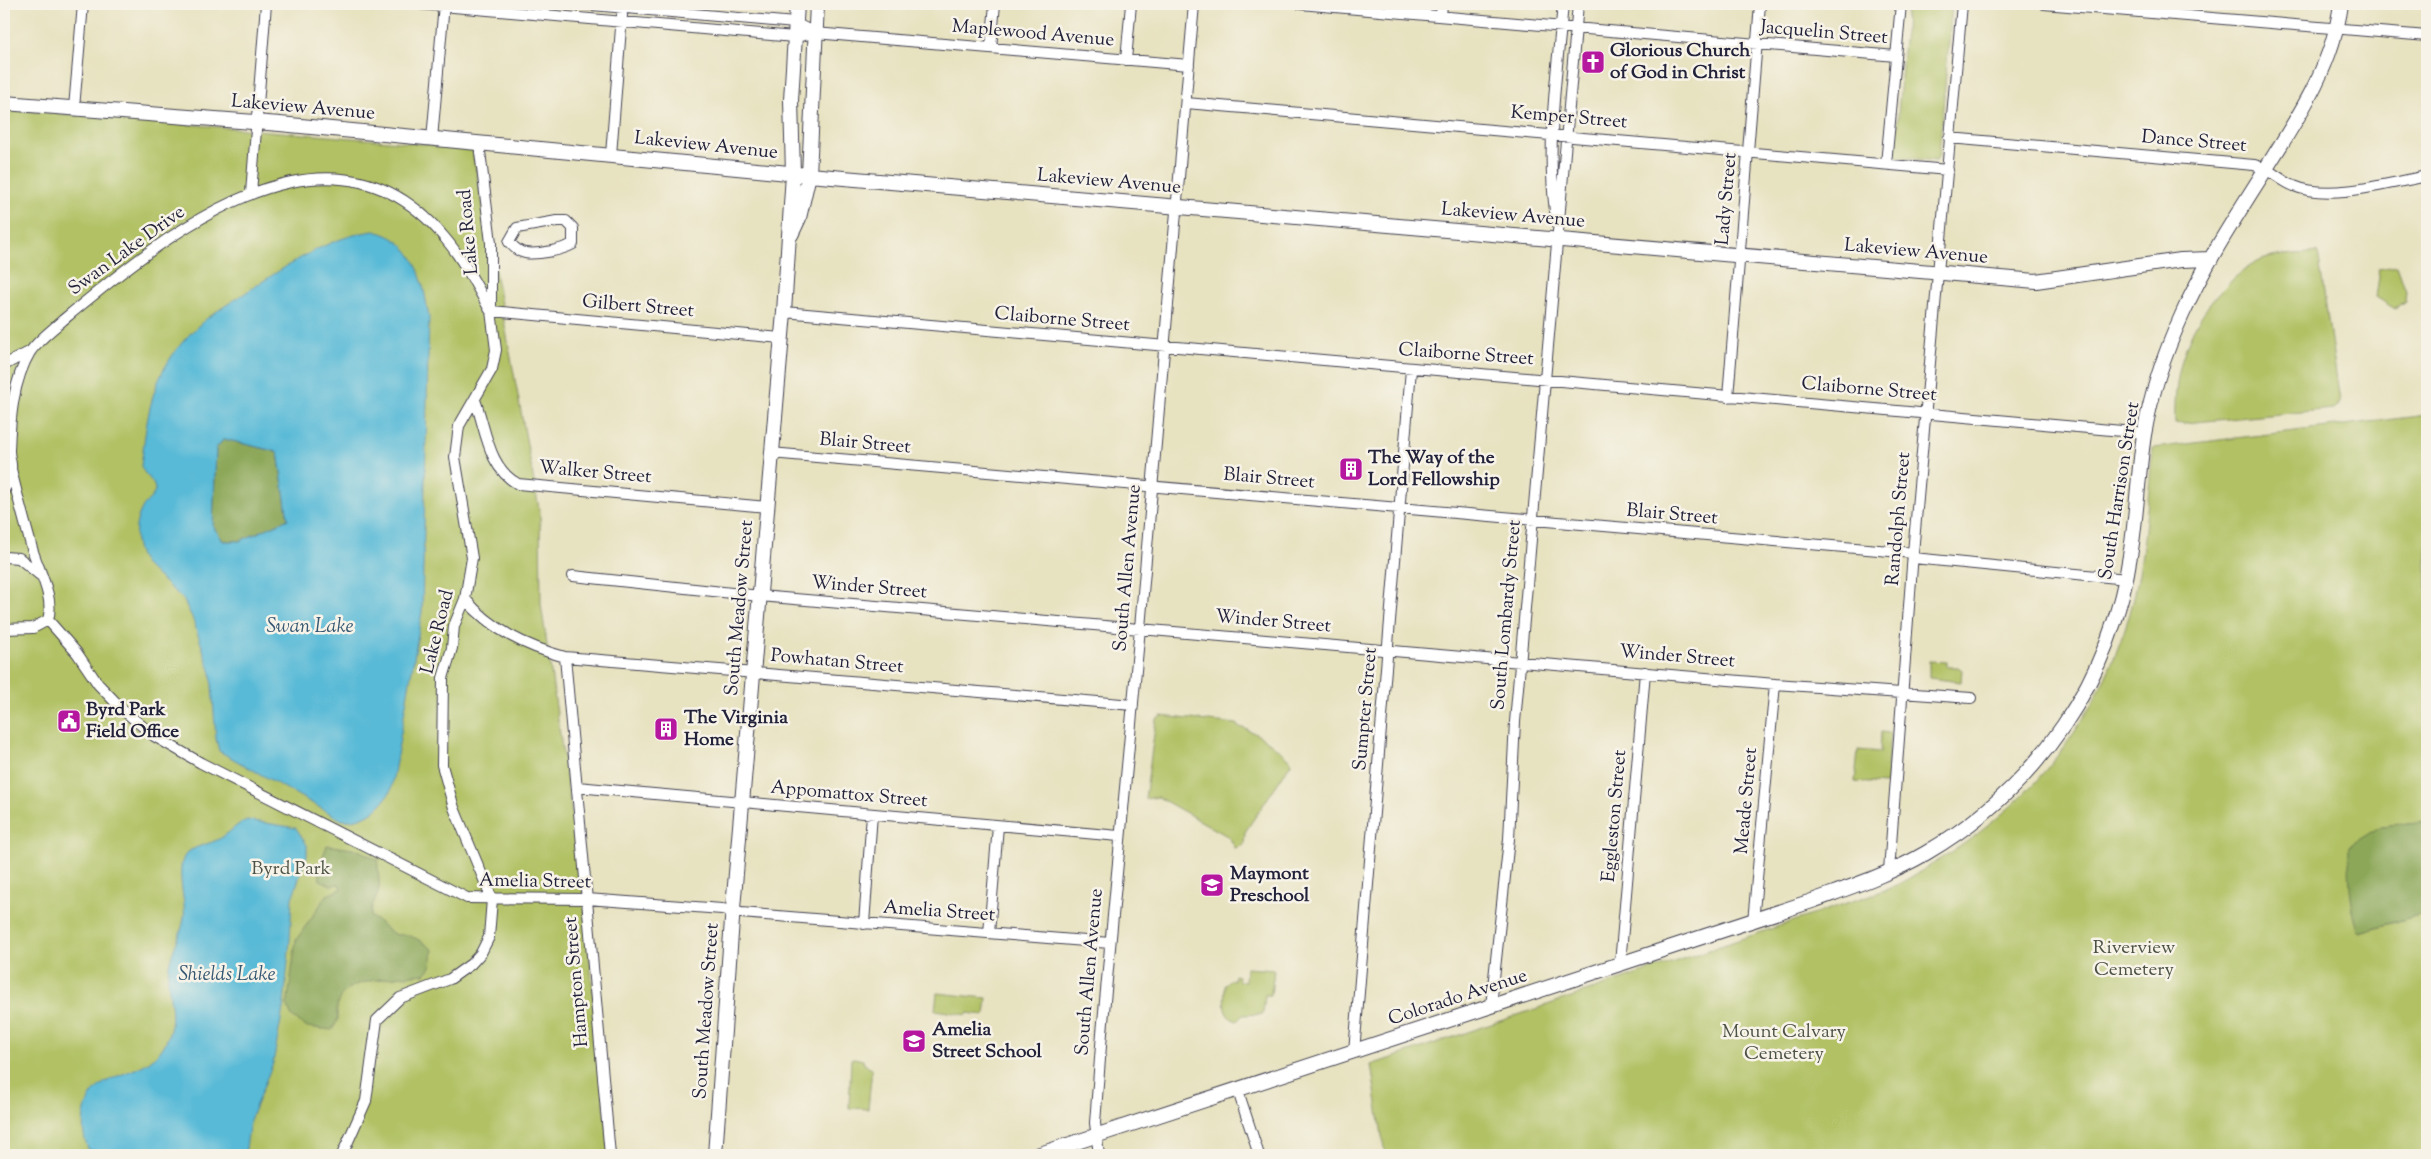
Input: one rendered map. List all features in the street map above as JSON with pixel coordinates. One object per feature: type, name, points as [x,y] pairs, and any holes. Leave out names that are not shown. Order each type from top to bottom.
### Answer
[{"type":"street","points":[[74,108],[83,4]]},
{"type":"street","points":[[251,193],[266,4]]},
{"type":"street","name":"Maplewood Avenue","points":[[419,4],[621,22],[794,30]]},
{"type":"street","name":"Maplewood Avenue","points":[[581,4],[623,6],[815,33],[1189,65]]},
{"type":"street","name":"South Meadow Street","points":[[715,1155],[733,911],[794,174],[791,100],[797,4]]},
{"type":"street","name":"South Meadow Street","points":[[788,243],[800,218],[809,175],[818,4]]},
{"type":"street","points":[[991,48],[995,4]]},
{"type":"street","points":[[1126,60],[1132,4]]},
{"type":"street","name":"South Allen Avenue","points":[[1099,1155],[1095,1123],[1119,836],[1153,486],[1194,4]]},
{"type":"street","name":"Jacquelin Street","points":[[1300,4],[1896,56]]},
{"type":"street","points":[[1441,16],[1442,4]]},
{"type":"street","name":"South Lombardy Street","points":[[1557,233],[1552,189],[1552,134],[1563,4]]},
{"type":"street","name":"South Lombardy Street","points":[[1491,1006],[1509,839],[1520,661],[1578,4]]},
{"type":"street","name":"Lady Street","points":[[1728,397],[1760,4]]},
{"type":"street","points":[[1886,164],[1901,4]]},
{"type":"street","name":"Randolph Street","points":[[1890,871],[1913,556],[1962,4]]},
{"type":"street","points":[[2044,4],[2427,36]]},
{"type":"street","name":"South Harrison Street","points":[[1890,871],[1924,855],[1981,817],[2015,786],[2047,750],[2074,711],[2097,668],[2112,633],[2127,579],[2145,433],[2168,347],[2181,316],[2211,259],[2309,100],[2338,28],[2341,4]]},
{"type":"street","points":[[432,139],[444,5]]},
{"type":"street","points":[[611,155],[623,6]]},
{"type":"street","name":"Lakeview Avenue","points":[[4,103],[256,122],[794,174],[1177,206],[1557,233],[1739,257],[2036,281],[2181,260],[2211,259]]},
{"type":"street","name":"Kemper Street","points":[[1186,103],[1948,170]]},
{"type":"street","name":"Dance Street","points":[[1950,138],[2254,164],[2266,167],[2294,186],[2326,193],[2427,176]]},
{"type":"street","name":"Lake Road","points":[[342,1155],[366,1101],[377,1020],[400,998],[450,979],[471,964],[481,953],[489,937],[492,899],[454,808],[442,765],[443,678],[452,648],[454,626],[464,599],[472,558],[456,449],[460,426],[492,369],[496,350],[491,311],[491,243],[479,143]]},
{"type":"street","name":"Swan Lake Drive","points":[[48,620],[50,612],[11,469],[9,453],[12,413],[19,375],[31,351],[48,333],[97,292],[156,247],[203,218],[251,193],[292,182],[333,177],[361,182],[404,201],[423,215],[444,236],[463,261],[491,311]]},
{"type":"street","points":[[566,221],[573,228],[573,244],[567,248],[526,254],[517,250],[510,242],[511,236],[517,228],[534,224],[566,221]]},
{"type":"street","points":[[491,243],[510,242]]},
{"type":"street","name":"Gilbert Street","points":[[491,311],[781,338]]},
{"type":"street","name":"Claiborne Street","points":[[784,312],[1411,369],[1546,379],[1728,397],[1926,412],[2145,433]]},
{"type":"street","name":"Swan Lake Drive","points":[[4,365],[31,351]]},
{"type":"street","name":"Sumpter Street","points":[[1354,1052],[1401,508],[1411,369]]},
{"type":"street","name":"Walker Street","points":[[475,400],[494,460],[505,477],[518,484],[767,507]]},
{"type":"street","name":"Blair Street","points":[[771,453],[1533,520],[1913,556],[2127,579]]},
{"type":"street","name":"Swan Lake Drive","points":[[4,455],[11,469],[4,491]]},
{"type":"street","points":[[4,557],[20,558],[41,576]]},
{"type":"street","name":"Winder Street","points":[[572,576],[760,596],[1775,684],[1971,698]]},
{"type":"street","name":"Powhatan Street","points":[[464,599],[475,611],[509,636],[544,652],[565,657],[1133,706]]},
{"type":"street","points":[[4,629],[33,628],[48,620]]},
{"type":"street","name":"Amelia Street","points":[[48,620],[77,654],[98,684],[140,724],[173,748],[467,898],[587,899],[864,924],[1110,943]]},
{"type":"street","name":"Hampton Street","points":[[565,657],[610,1155]]},
{"type":"street","name":"Eggleston Street","points":[[1620,964],[1645,672]]},
{"type":"street","name":"Meade Street","points":[[1753,922],[1775,684]]},
{"type":"street","name":"Appomattox Street","points":[[577,788],[1119,836]]},
{"type":"street","points":[[864,924],[872,814]]},
{"type":"street","points":[[989,933],[998,826]]},
{"type":"street","name":"Colorado Avenue","points":[[1037,1155],[1237,1088],[1354,1052],[1753,922],[1890,871]]},
{"type":"street","points":[[1237,1088],[1259,1155]]},
{"type":"green space","points":[[1907,4],[1952,4],[1939,155],[1936,161],[1897,157],[1895,152]]},
{"type":"green space","name":"Byrd Park","points":[[4,109],[472,148],[540,514],[541,604],[584,898],[609,1155],[4,1155]]},
{"type":"green space","points":[[2318,252],[2340,401],[2338,406],[2333,409],[2175,424],[2175,404],[2180,366],[2193,331],[2213,299],[2236,277],[2257,262],[2274,257]]},
{"type":"green space","points":[[2397,266],[2406,291],[2405,302],[2395,309],[2376,297],[2379,277],[2378,269]]},
{"type":"green space","name":"Riverview Cemetery","points":[[2427,415],[2427,821],[2381,826],[2359,932],[2427,913],[2427,1155],[1385,1155],[1371,1065],[1888,889],[1944,857],[2008,809],[2060,753],[2082,721],[2101,688],[2117,651],[2130,613],[2139,572],[2153,448]]},
{"type":"green space","points":[[224,439],[278,452],[288,519],[240,541],[223,541],[213,526],[216,448]]},
{"type":"green space","points":[[1929,661],[1947,662],[1947,667],[1958,667],[1962,670],[1961,682],[1929,678]]},
{"type":"green space","points":[[1161,716],[1237,724],[1237,726],[1253,732],[1267,741],[1292,762],[1245,832],[1244,845],[1235,848],[1229,837],[1158,797],[1145,799],[1156,720]]},
{"type":"green space","points":[[1881,732],[1890,733],[1886,784],[1855,782],[1858,750],[1880,752]]},
{"type":"green space","points":[[2427,821],[2427,913],[2359,932],[2351,900],[2349,846],[2381,826]]},
{"type":"green space","points":[[327,845],[358,850],[378,860],[379,890],[372,906],[371,917],[394,934],[412,937],[433,950],[431,967],[425,974],[375,980],[355,985],[345,991],[338,1002],[338,1019],[332,1030],[306,1027],[292,1017],[287,1006],[296,940],[327,895],[342,889],[339,884],[331,885],[320,880],[319,867]]},
{"type":"green space","points":[[1246,968],[1274,970],[1271,995],[1265,995],[1263,1014],[1243,1015],[1237,1021],[1232,1019],[1226,1011],[1224,1001],[1225,984],[1229,980],[1234,981],[1234,975],[1238,976],[1238,981],[1245,982]]},
{"type":"green space","points":[[937,993],[987,998],[985,1015],[967,1013],[967,1015],[935,1010]]},
{"type":"green space","points":[[851,1059],[863,1060],[864,1064],[872,1068],[868,1109],[849,1108]]},
{"type":"water","name":"Swan Lake","points":[[374,231],[389,236],[400,243],[409,253],[420,276],[429,317],[422,612],[391,790],[382,803],[371,813],[357,819],[342,820],[219,751],[216,739],[211,673],[192,617],[183,599],[145,565],[136,543],[136,528],[140,512],[155,491],[153,483],[141,466],[150,406],[162,373],[177,349],[191,333],[218,310],[305,255],[356,234]],"holes":[[[224,439],[278,452],[288,519],[240,541],[223,541],[213,526],[216,448]]]},
{"type":"water","name":"Shields Lake","points":[[247,820],[296,828],[307,845],[307,856],[292,898],[284,1004],[273,1063],[250,1120],[245,1155],[91,1155],[85,1140],[83,1125],[89,1099],[98,1087],[149,1062],[160,1052],[171,1028],[172,1012],[168,973],[170,959],[184,918],[181,871],[185,855],[194,848],[219,839]]},
{"type":"place","name":"Glorious Church of God in Christ","points":[[1593,62]]},
{"type":"place","name":"The Way of the Lord Fellowship","points":[[1351,469]]},
{"type":"place","name":"Byrd Park Field Office","points":[[69,721]]},
{"type":"place","name":"The Virginia Home","points":[[666,729]]},
{"type":"place","name":"Maymont Preschool","points":[[1212,885]]},
{"type":"place","name":"Amelia Street School","points":[[914,1041]]},
{"type":"park label","name":"Mount Calvary Cemetery","points":[[1784,1043]]}]
